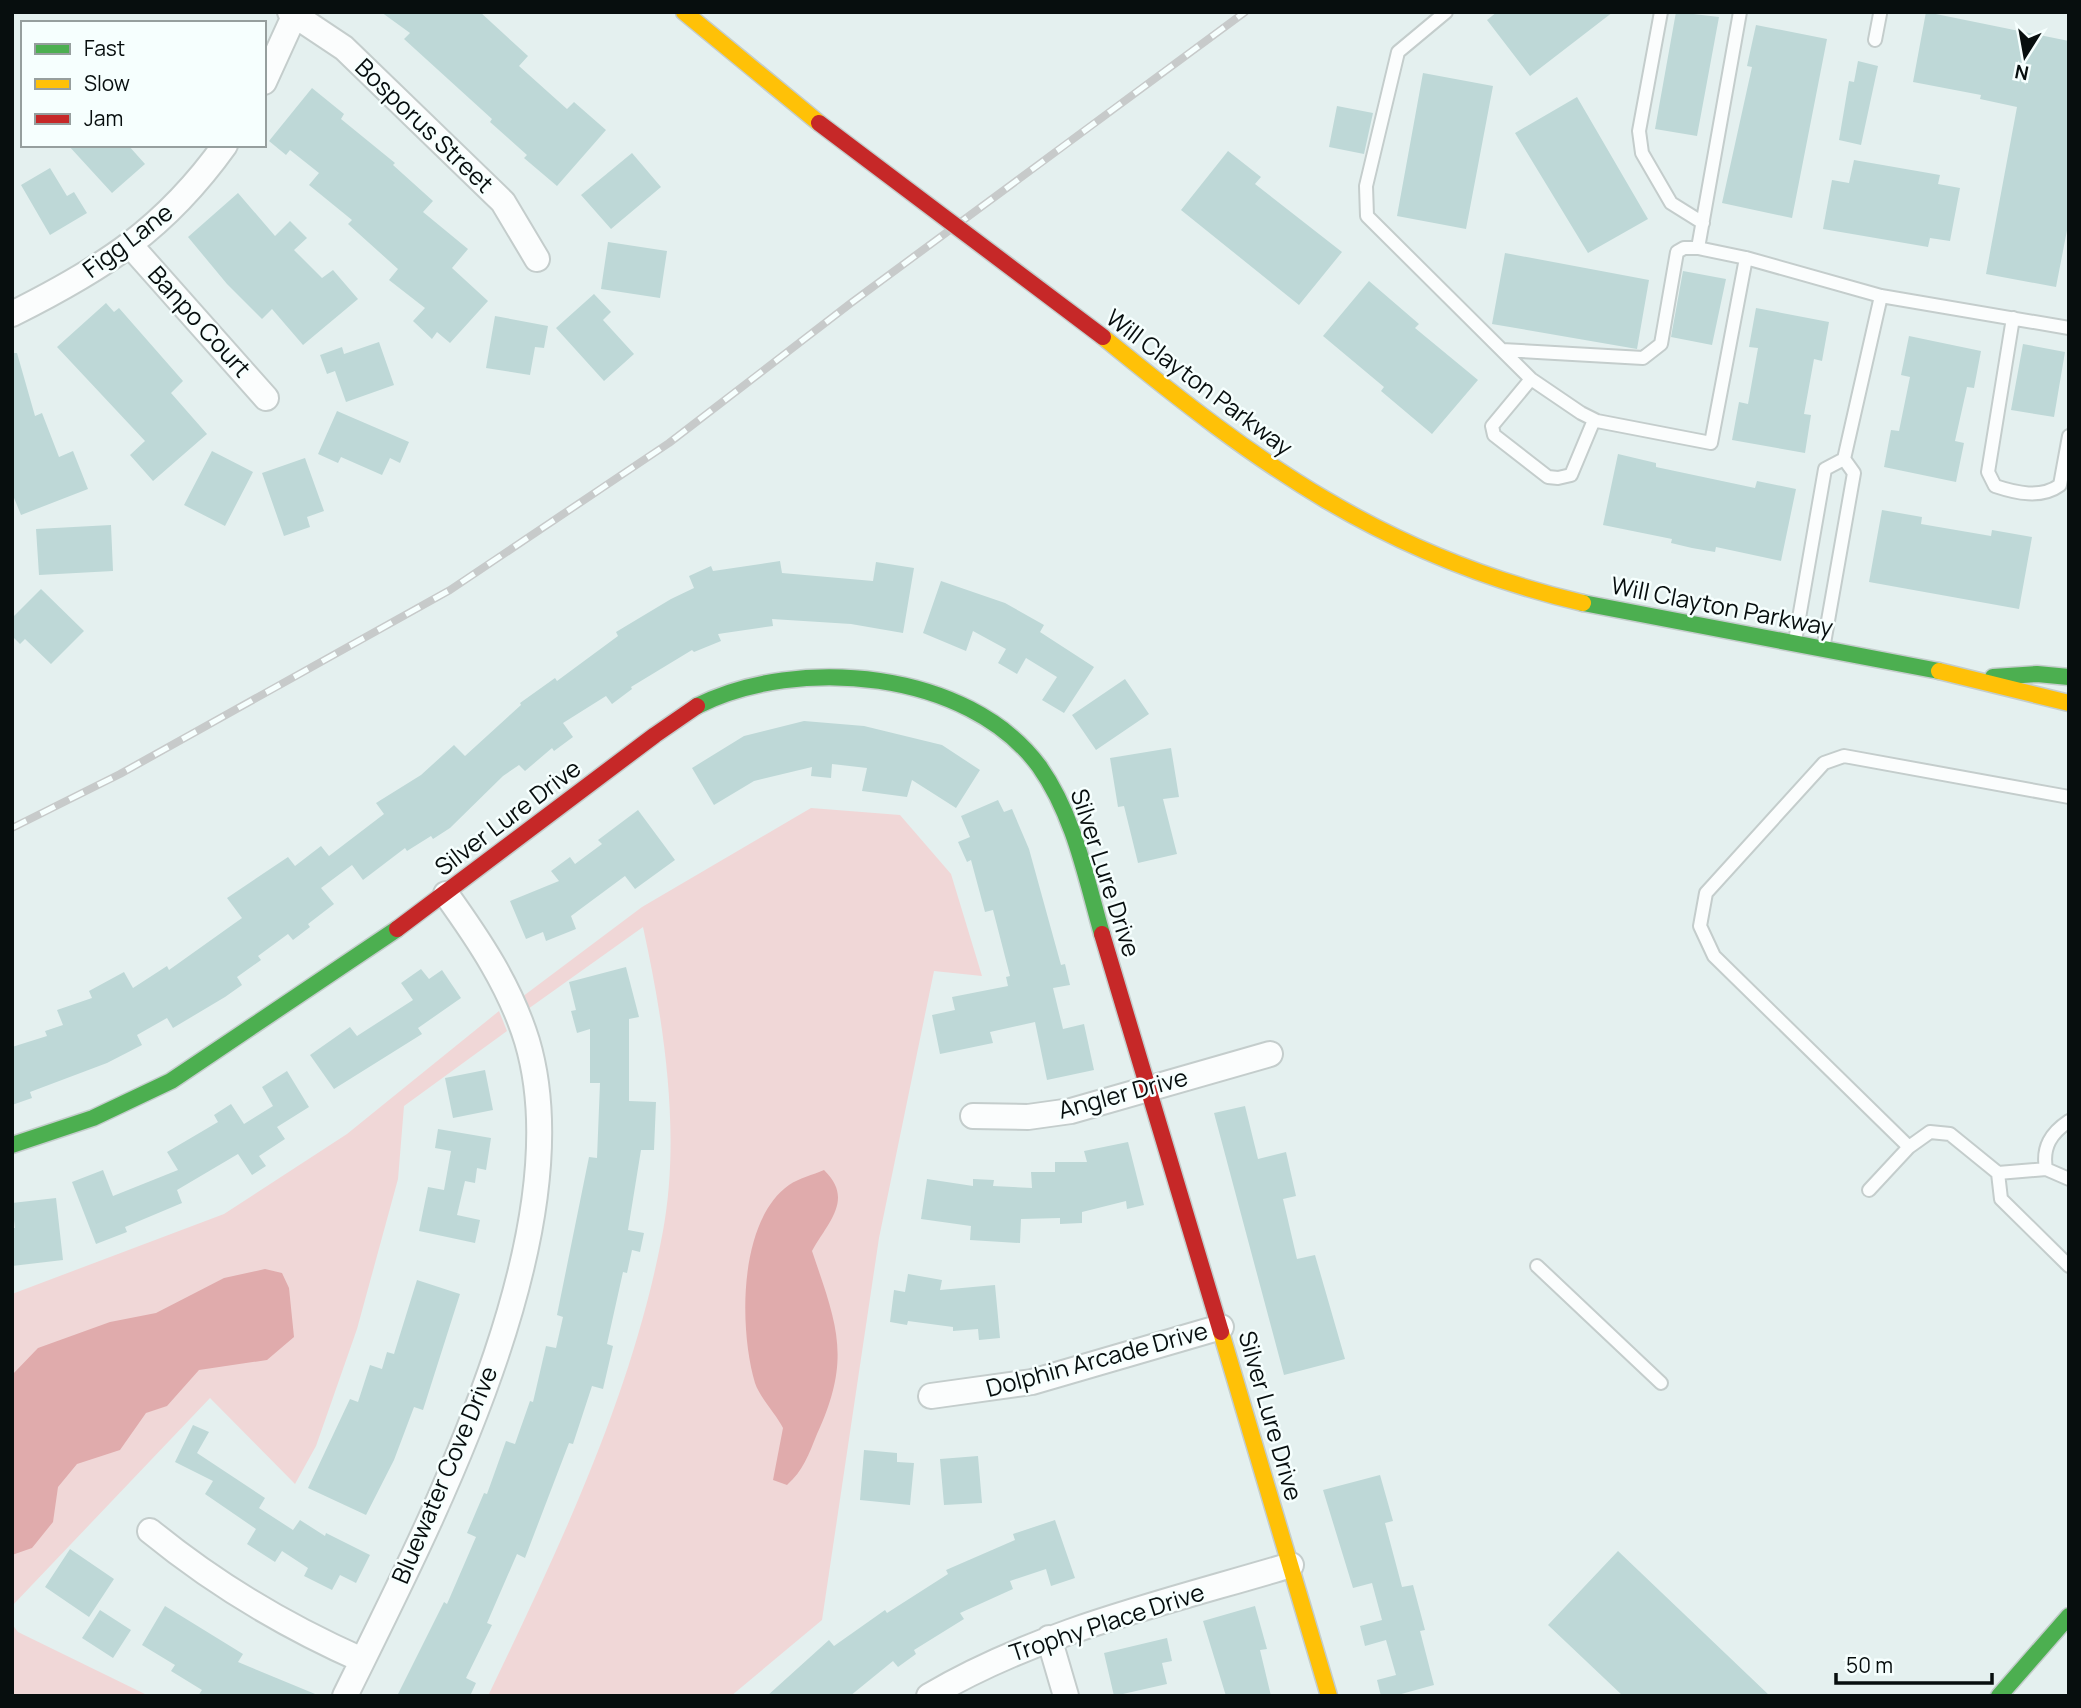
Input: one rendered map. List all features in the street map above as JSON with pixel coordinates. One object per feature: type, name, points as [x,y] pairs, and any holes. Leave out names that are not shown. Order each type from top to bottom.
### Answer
[{"type":"street","name":"Will Clayton Parkway","points":[[684,12],[819,123],[1103,337],[1219,432],[1333,506],[1408,546],[1485,576],[1569,600],[1970,678],[2069,703]]},
{"type":"street","points":[[266,77],[293,13]]},
{"type":"street","name":"Bosporus Street","points":[[293,13],[344,48],[503,202],[537,259]]},
{"type":"street","name":"Figg Lane","points":[[12,314],[60,290],[131,246],[155,227],[197,185],[224,147]]},
{"type":"street","name":"Banpo Court","points":[[131,246],[266,398]]},
{"type":"street","name":"Will Clayton Parkway","points":[[1970,678],[2037,674],[2069,677]]},
{"type":"street","name":"Silver Lure Drive","points":[[12,1146],[86,1122],[130,1104],[171,1081],[446,894],[695,707],[758,683],[823,677],[889,684],[955,702],[1012,736],[1034,759],[1054,787],[1069,822],[1329,1696]]},
{"type":"street","name":"Bluewater Cove Drive","points":[[345,1696],[443,1492],[497,1352],[531,1216],[539,1161],[538,1107],[527,1042],[505,985],[492,960],[446,894]]},
{"type":"street","name":"Angler Drive","points":[[973,1116],[1028,1116],[1071,1111],[1270,1054]]},
{"type":"street","name":"Dolphin Arcade Drive","points":[[931,1396],[1032,1382],[1220,1327]]},
{"type":"street","points":[[150,1531],[198,1570],[257,1609],[362,1660]]},
{"type":"street","name":"Trophy Place Drive","points":[[929,1696],[986,1664],[1049,1638],[1291,1565]]},
{"type":"street","points":[[1999,1696],[2069,1616]]},
{"type":"street","points":[[1049,1638],[1066,1696]]},
{"type":"lane","points":[[1446,12],[1398,52],[1366,186],[1367,216],[1531,379],[1594,420],[1711,443],[1746,258]]},
{"type":"lane","points":[[1661,12],[1639,131],[1642,153],[1671,203],[1703,223]]},
{"type":"lane","points":[[1698,248],[1740,12]]},
{"type":"lane","points":[[1875,40],[1877,13]]},
{"type":"lane","points":[[1502,350],[1643,358],[1661,344],[1677,252],[1685,247],[1746,258],[1881,296],[2069,328]]},
{"type":"lane","points":[[1844,460],[1881,296]]},
{"type":"lane","points":[[2013,318],[1988,472],[1995,486],[2012,492],[2050,493],[2060,485],[2069,436]]},
{"type":"lane","points":[[1531,379],[1492,426],[1494,435],[1548,477],[1571,475],[1594,420]]},
{"type":"lane","points":[[1795,643],[1825,469],[1844,460]]},
{"type":"lane","points":[[1823,649],[1854,473],[1844,460]]},
{"type":"lane","points":[[1909,1147],[1714,956],[1700,926],[1706,893],[1824,763],[1844,756],[2069,797]]},
{"type":"lane","points":[[2046,1169],[2043,1156],[2048,1142],[2056,1129],[2069,1121]]},
{"type":"lane","points":[[1869,1190],[1909,1147],[1930,1132],[1950,1135],[1998,1173],[2001,1199],[2069,1266]]},
{"type":"lane","points":[[1998,1173],[2026,1168],[2046,1169],[2069,1179]]},
{"type":"lane","points":[[1537,1266],[1661,1382]]},
{"type":"shaded area","points":[[811,808],[900,815],[951,874],[982,976],[934,971],[879,1238],[822,1620],[731,1696],[488,1696],[567,1527],[613,1411],[633,1352],[663,1231],[670,1156],[668,1078],[658,1001],[643,927],[528,1009],[522,997],[642,907]]},
{"type":"shaded area","points":[[499,1011],[507,1031],[404,1106],[398,1179],[357,1329],[316,1446],[295,1484],[210,1398],[12,1606],[12,1294],[224,1214],[347,1134]]},
{"type":"shaded area","points":[[824,1170],[833,1181],[838,1200],[831,1220],[812,1251],[834,1321],[837,1362],[828,1407],[801,1468],[787,1485],[773,1480],[783,1428],[755,1383],[746,1334],[747,1277],[760,1224],[772,1202],[789,1185]]},
{"type":"shaded area","points":[[265,1269],[282,1273],[289,1288],[294,1337],[267,1360],[199,1370],[167,1406],[146,1413],[120,1450],[77,1464],[58,1487],[53,1522],[32,1548],[12,1555],[12,1375],[38,1348],[110,1322],[156,1313],[224,1278]]},
{"type":"shaded area","points":[[12,1624],[18,1632],[149,1696],[12,1696]]},
{"type":"building","points":[[381,12],[480,12],[528,56],[519,66],[567,109],[574,102],[606,130],[557,186],[524,158],[527,155],[490,122],[492,119],[404,39],[410,33]]},
{"type":"building","points":[[1497,12],[1613,12],[1530,76],[1487,20]]},
{"type":"building","points":[[1676,12],[1719,17],[1697,136],[1655,129]]},
{"type":"building","points":[[1926,12],[2069,41],[2069,220],[2056,287],[1986,274],[2017,107],[1980,99],[1981,95],[1913,82]]},
{"type":"building","points":[[1756,25],[1827,39],[1792,218],[1722,203],[1752,67],[1747,66]]},
{"type":"building","points":[[1858,61],[1878,66],[1861,145],[1839,140],[1849,81],[1854,82]]},
{"type":"building","points":[[1423,73],[1493,86],[1466,229],[1397,216]]},
{"type":"building","points":[[312,88],[344,114],[341,119],[395,163],[393,165],[433,201],[423,212],[468,249],[452,268],[488,301],[450,343],[437,332],[432,339],[413,321],[425,308],[389,280],[398,269],[348,224],[352,220],[309,185],[319,173],[290,150],[286,155],[269,141]]},
{"type":"building","points":[[1577,97],[1648,219],[1588,253],[1515,133]]},
{"type":"building","points":[[1337,106],[1373,113],[1364,154],[1329,147]]},
{"type":"building","points":[[70,147],[130,147],[145,164],[112,193]]},
{"type":"building","points":[[1228,151],[1261,177],[1255,184],[1342,252],[1299,305],[1181,210]]},
{"type":"building","points":[[632,153],[661,187],[611,229],[581,195]]},
{"type":"building","points":[[1854,160],[1940,175],[1938,184],[1960,188],[1950,241],[1930,238],[1928,247],[1823,229],[1832,180],[1849,183]]},
{"type":"building","points":[[50,168],[67,196],[74,192],[87,213],[50,235],[21,185]]},
{"type":"building","points":[[238,193],[275,236],[290,221],[307,238],[294,250],[322,278],[333,270],[358,299],[303,345],[272,309],[262,319],[227,284],[188,237]]},
{"type":"building","points":[[608,242],[667,251],[660,298],[601,289]]},
{"type":"building","points":[[1505,253],[1649,280],[1637,349],[1492,324]]},
{"type":"building","points":[[1683,271],[1726,279],[1712,345],[1671,337]]},
{"type":"building","points":[[1369,281],[1419,324],[1415,328],[1478,380],[1432,434],[1381,391],[1384,387],[1323,336]]},
{"type":"building","points":[[594,294],[611,312],[603,320],[634,354],[604,381],[556,328]]},
{"type":"building","points":[[106,303],[114,312],[119,308],[183,381],[171,393],[207,434],[153,481],[130,455],[145,441],[57,347]]},
{"type":"building","points":[[1756,308],[1829,322],[1822,361],[1814,359],[1804,414],[1811,415],[1805,453],[1732,440],[1739,402],[1748,404],[1758,348],[1749,347]]},
{"type":"building","points":[[495,316],[548,326],[544,348],[535,347],[530,375],[486,368]]},
{"type":"building","points":[[1909,336],[1981,351],[1974,388],[1967,387],[1955,441],[1964,443],[1956,482],[1884,467],[1891,430],[1899,431],[1910,377],[1901,375]]},
{"type":"building","points":[[379,342],[394,385],[346,402],[335,371],[327,374],[320,355],[342,347],[344,354]]},
{"type":"building","points":[[2023,344],[2065,352],[2054,417],[2011,410]]},
{"type":"building","points":[[12,353],[17,353],[35,416],[42,413],[59,457],[73,451],[88,489],[21,515],[12,493]]},
{"type":"building","points":[[337,411],[409,442],[400,463],[390,458],[382,475],[341,457],[338,463],[318,454]]},
{"type":"building","points":[[212,451],[253,472],[225,526],[184,505]]},
{"type":"building","points":[[1618,454],[1656,463],[1656,467],[1755,488],[1757,481],[1796,489],[1781,561],[1716,547],[1715,552],[1692,548],[1671,543],[1672,539],[1603,525]]},
{"type":"building","points":[[305,458],[324,511],[307,517],[310,527],[284,536],[262,473]]},
{"type":"building","points":[[1882,510],[1922,517],[1921,524],[1991,536],[1992,530],[2032,537],[2019,609],[1869,582]]},
{"type":"building","points":[[111,525],[113,571],[39,575],[36,529]]},
{"type":"building","points":[[780,561],[782,573],[873,581],[876,562],[914,568],[903,633],[851,624],[772,619],[773,626],[718,634],[721,641],[694,652],[692,650],[631,687],[632,689],[612,704],[606,696],[563,723],[573,737],[554,751],[552,748],[525,771],[519,765],[503,776],[450,828],[433,839],[431,836],[407,851],[405,848],[363,880],[352,865],[321,888],[334,904],[308,924],[310,927],[293,940],[288,934],[258,956],[261,960],[237,977],[242,985],[225,997],[173,1028],[167,1018],[137,1035],[142,1045],[107,1063],[30,1092],[32,1098],[12,1105],[12,1047],[47,1036],[45,1031],[63,1025],[57,1010],[92,998],[89,991],[124,972],[133,988],[167,966],[169,970],[242,918],[227,898],[288,857],[295,866],[321,846],[329,856],[384,814],[376,803],[421,775],[454,745],[465,756],[521,705],[520,703],[555,678],[557,681],[618,636],[616,632],[694,588],[689,576],[711,566],[713,571]]},
{"type":"building","points":[[941,581],[1005,603],[1044,625],[1040,632],[1094,667],[1064,713],[1042,700],[1057,677],[1026,658],[1017,674],[998,663],[1006,649],[973,631],[966,651],[923,633]]},
{"type":"building","points":[[41,589],[84,631],[51,664],[25,639],[20,644],[12,636],[12,618]]},
{"type":"building","points":[[1125,679],[1149,714],[1096,750],[1072,715]]},
{"type":"building","points":[[804,721],[864,726],[942,745],[980,770],[956,808],[912,780],[907,797],[862,791],[867,768],[832,764],[831,778],[811,776],[812,767],[754,781],[714,805],[692,768],[744,736]]},
{"type":"building","points":[[1171,748],[1179,797],[1163,799],[1177,854],[1138,863],[1124,806],[1118,807],[1110,758]]},
{"type":"building","points":[[998,800],[1004,812],[1012,809],[1029,849],[1061,965],[1065,964],[1070,985],[1053,988],[1063,1029],[1084,1024],[1094,1070],[1047,1080],[1035,1022],[990,1032],[993,1043],[940,1054],[932,1015],[955,1010],[952,997],[1008,986],[1006,977],[1010,976],[993,910],[985,912],[971,860],[967,862],[958,842],[970,837],[961,816]]},
{"type":"building","points":[[638,810],[675,860],[635,889],[625,876],[571,916],[576,929],[546,941],[543,932],[526,939],[510,901],[559,881],[551,871],[570,857],[575,864],[602,844],[598,840]]},
{"type":"building","points":[[626,967],[639,1017],[629,1019],[629,1101],[656,1102],[654,1150],[641,1150],[628,1230],[644,1233],[640,1252],[632,1250],[627,1273],[623,1272],[607,1344],[613,1346],[603,1389],[592,1386],[573,1444],[569,1443],[525,1558],[517,1554],[487,1623],[492,1625],[466,1678],[476,1683],[470,1696],[397,1696],[444,1602],[447,1604],[476,1537],[467,1533],[484,1493],[487,1494],[506,1441],[515,1444],[530,1401],[533,1402],[546,1346],[556,1348],[563,1317],[557,1315],[589,1157],[597,1158],[600,1083],[590,1083],[590,1029],[577,1033],[571,1011],[576,1010],[569,982]]},
{"type":"building","points":[[421,969],[429,979],[442,970],[461,998],[418,1028],[422,1034],[334,1089],[310,1055],[350,1027],[357,1036],[413,1000],[401,983]]},
{"type":"building","points":[[485,1070],[493,1110],[453,1118],[445,1078]]},
{"type":"building","points":[[287,1071],[309,1107],[277,1127],[285,1139],[259,1156],[266,1166],[252,1175],[238,1154],[177,1190],[182,1203],[125,1227],[127,1232],[96,1244],[72,1182],[103,1170],[113,1196],[178,1170],[167,1152],[218,1122],[214,1115],[231,1104],[244,1124],[273,1106],[262,1087]]},
{"type":"building","points":[[1245,1106],[1258,1159],[1286,1152],[1296,1196],[1283,1199],[1297,1259],[1315,1255],[1345,1359],[1284,1375],[1214,1113]]},
{"type":"building","points":[[438,1129],[491,1138],[486,1170],[477,1168],[475,1183],[465,1181],[457,1215],[480,1220],[475,1243],[419,1231],[428,1187],[444,1190],[451,1151],[435,1148]]},
{"type":"building","points":[[1128,1142],[1144,1205],[1127,1209],[1126,1201],[1082,1212],[1082,1223],[1060,1224],[1060,1218],[1021,1219],[1020,1243],[970,1240],[971,1226],[921,1219],[927,1179],[973,1186],[973,1179],[994,1180],[993,1186],[1032,1188],[1031,1172],[1055,1172],[1055,1162],[1087,1162],[1084,1151]]},
{"type":"building","points":[[56,1198],[63,1260],[12,1266],[12,1228],[15,1228],[12,1203]]},
{"type":"building","points":[[908,1274],[942,1280],[940,1290],[995,1285],[1000,1338],[979,1340],[978,1329],[953,1331],[953,1327],[908,1321],[907,1325],[890,1322],[894,1290],[905,1292]]},
{"type":"building","points":[[417,1280],[460,1294],[423,1410],[414,1407],[394,1460],[366,1515],[308,1488],[350,1399],[358,1402],[370,1365],[382,1369],[387,1352],[394,1354]]},
{"type":"building","points":[[193,1425],[209,1432],[197,1453],[265,1498],[259,1508],[293,1530],[300,1520],[325,1536],[326,1533],[370,1555],[356,1583],[340,1575],[332,1590],[304,1576],[308,1568],[282,1551],[275,1562],[247,1544],[256,1529],[205,1494],[213,1481],[175,1462]]},
{"type":"building","points":[[864,1450],[897,1453],[897,1462],[914,1463],[910,1505],[860,1500]]},
{"type":"building","points":[[978,1456],[982,1503],[944,1505],[940,1459]]},
{"type":"building","points":[[1380,1475],[1393,1521],[1385,1523],[1402,1587],[1413,1585],[1425,1630],[1420,1631],[1434,1685],[1394,1696],[1381,1696],[1377,1680],[1396,1675],[1386,1640],[1365,1646],[1360,1626],[1382,1620],[1372,1583],[1353,1588],[1323,1490]]},
{"type":"building","points":[[1055,1520],[1075,1578],[1051,1586],[1046,1569],[1010,1581],[1013,1589],[960,1613],[964,1619],[914,1650],[916,1654],[898,1667],[893,1661],[850,1696],[767,1696],[829,1640],[834,1646],[885,1610],[887,1613],[948,1574],[946,1570],[1015,1540],[1013,1534]]},
{"type":"building","points":[[70,1549],[114,1579],[89,1617],[45,1587]]},
{"type":"building","points":[[1618,1551],[1770,1696],[1623,1696],[1548,1625]]},
{"type":"building","points":[[165,1606],[243,1654],[238,1662],[320,1696],[198,1696],[202,1690],[171,1671],[175,1665],[142,1645]]},
{"type":"building","points":[[1255,1606],[1267,1649],[1260,1650],[1271,1696],[1226,1696],[1203,1621]]},
{"type":"building","points":[[100,1610],[131,1630],[113,1658],[82,1638]]},
{"type":"building","points":[[1167,1638],[1172,1661],[1162,1663],[1167,1684],[1114,1696],[1104,1653]]},
{"type":"railway","points":[[12,828],[120,774],[450,590],[669,443],[851,303],[1245,12]]},
{"type":"traffic: fast","points":[[1583,603],[1939,671]]},
{"type":"traffic: fast","points":[[1993,677],[2037,674],[2069,677]]},
{"type":"traffic: fast","points":[[697,706],[738,690],[783,680],[831,677],[879,681],[926,691],[970,709],[1008,734],[1039,766],[1051,785],[1078,847],[1102,934]]},
{"type":"traffic: fast","points":[[12,1145],[93,1118],[171,1081],[397,929]]},
{"type":"traffic: fast","points":[[1999,1696],[2069,1616]]},
{"type":"traffic: slow","points":[[684,12],[819,123]]},
{"type":"traffic: slow","points":[[1103,337],[1215,426],[1326,500],[1384,532],[1445,559],[1511,583],[1583,603]]},
{"type":"traffic: slow","points":[[1939,671],[2069,703]]},
{"type":"traffic: slow","points":[[1221,1332],[1329,1696]]},
{"type":"traffic: jam","points":[[819,123],[1103,337]]},
{"type":"traffic: jam","points":[[397,929],[697,706]]},
{"type":"traffic: jam","points":[[1102,934],[1221,1332]]}]
